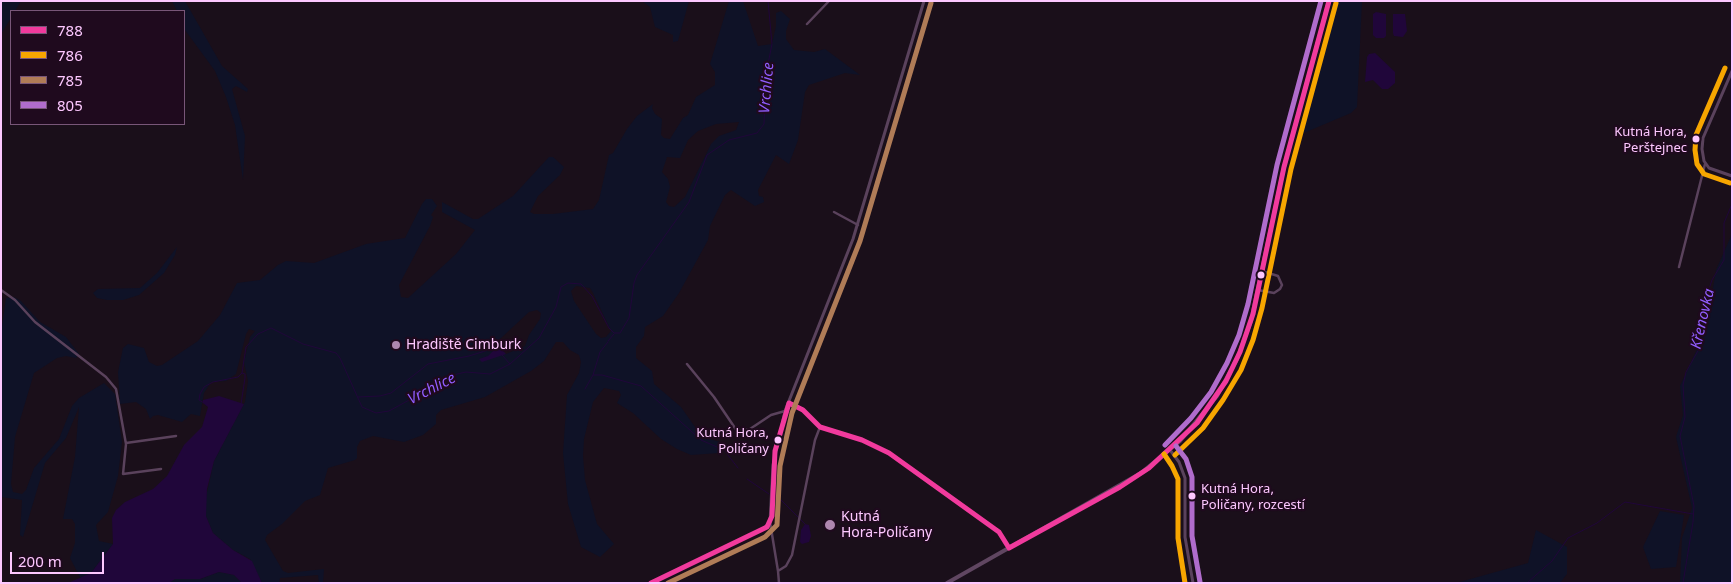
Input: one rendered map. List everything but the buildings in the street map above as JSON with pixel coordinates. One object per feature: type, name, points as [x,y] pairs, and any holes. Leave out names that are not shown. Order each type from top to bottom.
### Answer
[{"type":"main road","points":[[947,583],[1126,484],[1170,450],[1197,423],[1226,381],[1246,337],[1284,167],[1329,1]]},
{"type":"street","points":[[808,24],[829,1]]},
{"type":"street","points":[[779,583],[770,522],[775,451],[786,411],[858,225],[924,1]]},
{"type":"street","points":[[1679,267],[1705,164],[1702,153],[1703,138],[1732,71]]},
{"type":"street","points":[[1705,164],[1714,171],[1732,176]]},
{"type":"street","points":[[834,212],[858,225]]},
{"type":"street","points":[[1258,290],[1276,293],[1282,285],[1279,277],[1262,271]]},
{"type":"street","points":[[1,290],[35,322],[56,336],[110,381],[118,393],[126,443],[123,474],[161,470]]},
{"type":"street","points":[[687,364],[712,394],[737,431],[750,429],[771,415],[786,411]]},
{"type":"street","points":[[789,404],[803,410],[820,427],[862,440],[889,453],[999,532],[1010,548]]},
{"type":"street","points":[[778,570],[786,566],[792,555],[814,440],[820,427]]},
{"type":"street","points":[[126,443],[176,436]]},
{"type":"street","points":[[1170,450],[1179,462],[1185,478],[1185,537],[1193,583]]},
{"type":"street","points":[[650,583],[762,530],[770,522]]},
{"type":"shaded area","points":[[1,1],[21,1],[16,10],[10,10],[10,20],[1,34]]},
{"type":"shaded area","points":[[172,1],[185,1],[222,66],[248,89],[247,92],[236,86],[232,89],[245,136],[243,180],[235,125],[226,97],[215,71],[185,30],[185,10],[176,10]]},
{"type":"shaded area","points":[[642,1],[689,1],[678,41],[673,42],[673,35],[655,27],[650,7]]},
{"type":"shaded area","points":[[729,1],[743,1],[758,46],[772,44],[776,26],[776,13],[781,11],[790,19],[786,31],[786,39],[794,50],[814,52],[825,49],[860,75],[845,73],[809,85],[805,92],[798,140],[789,164],[776,155],[758,190],[759,196],[763,197],[764,202],[755,206],[731,190],[725,195],[710,226],[708,240],[679,293],[663,316],[645,327],[644,336],[636,347],[636,358],[652,371],[654,384],[681,407],[702,437],[724,443],[719,453],[691,455],[677,449],[661,439],[633,413],[617,403],[621,395],[619,391],[604,388],[593,402],[584,439],[583,456],[585,480],[597,524],[614,544],[600,557],[581,547],[568,504],[563,453],[567,395],[579,373],[581,362],[579,355],[570,350],[563,342],[556,342],[544,361],[531,371],[485,397],[441,410],[436,415],[436,424],[423,435],[404,442],[373,436],[360,441],[357,447],[357,458],[328,468],[320,495],[305,501],[282,524],[267,535],[265,540],[283,571],[288,573],[324,569],[323,583],[319,583],[318,575],[280,578],[279,583],[262,583],[250,559],[233,550],[213,533],[206,516],[205,501],[214,461],[245,402],[248,381],[244,362],[250,337],[255,331],[249,329],[246,334],[236,374],[226,381],[211,382],[204,393],[200,416],[191,414],[182,422],[158,415],[150,419],[146,409],[136,402],[120,404],[118,372],[123,348],[128,344],[144,348],[149,362],[157,366],[162,365],[198,341],[220,315],[237,283],[260,280],[286,261],[314,263],[366,244],[405,238],[422,204],[426,199],[432,199],[437,206],[431,215],[433,217],[430,226],[399,285],[401,297],[408,298],[456,254],[475,230],[442,212],[442,202],[473,219],[478,219],[513,196],[549,157],[553,157],[564,167],[560,175],[538,196],[530,212],[534,214],[553,214],[593,209],[599,200],[609,155],[613,153],[637,116],[653,104],[652,108],[655,114],[662,119],[661,135],[664,138],[670,139],[683,118],[688,115],[696,97],[715,85],[715,72],[710,64]],"holes":[[[739,122],[736,130],[719,136],[711,144],[685,197],[674,207],[669,206],[666,202],[670,187],[668,179],[662,172],[667,157],[680,158],[688,140],[698,131],[716,124]],[[576,286],[590,288],[611,331],[606,337],[601,338],[596,334],[574,301],[571,291]],[[537,310],[541,313],[540,319],[529,335],[525,346],[506,354],[497,344],[529,312]]]},
{"type":"shaded area","points":[[1335,1],[1362,1],[1357,107],[1351,113],[1299,135]]},
{"type":"shaded area","points":[[1376,12],[1386,14],[1386,36],[1384,38],[1376,38],[1373,35],[1373,14]]},
{"type":"shaded area","points":[[1393,14],[1405,14],[1407,31],[1403,37],[1394,36]]},
{"type":"shaded area","points":[[1375,53],[1395,72],[1395,83],[1388,89],[1382,89],[1373,80],[1365,82],[1367,57],[1369,54]]},
{"type":"shaded area","points":[[1732,234],[1732,583],[1680,583],[1682,538],[1692,508],[1676,437],[1683,415],[1680,386],[1697,349],[1695,329],[1712,294],[1716,270]]},
{"type":"shaded area","points":[[177,247],[175,255],[164,273],[139,295],[123,300],[107,300],[97,298],[93,293],[98,289],[140,288],[157,273]]},
{"type":"shaded area","points":[[14,297],[21,301],[40,322],[66,337],[79,354],[76,358],[66,356],[57,358],[34,373],[15,437],[11,484],[13,492],[22,494],[26,490],[34,468],[59,439],[72,406],[79,398],[104,383],[115,394],[122,442],[118,476],[108,512],[96,525],[99,541],[113,544],[91,573],[81,579],[70,558],[75,543],[75,524],[72,519],[63,519],[75,457],[79,407],[66,438],[45,463],[23,537],[20,535],[22,500],[1,497],[1,333],[6,298]]},
{"type":"shaded area","points":[[498,346],[506,354],[482,362],[479,359],[488,356]]},
{"type":"shaded area","points":[[219,396],[244,404],[214,461],[207,489],[206,516],[213,533],[233,550],[252,561],[262,583],[241,582],[234,575],[219,572],[200,579],[175,579],[169,583],[68,583],[91,573],[113,544],[112,518],[116,510],[125,502],[153,489],[167,476],[184,445],[202,427],[208,407],[203,403],[203,400]]},
{"type":"shaded area","points":[[1660,511],[1684,515],[1676,567],[1651,569],[1643,547]]},
{"type":"shaded area","points":[[805,524],[809,525],[811,536],[809,542],[802,544],[800,542],[801,530]]},
{"type":"shaded area","points":[[1536,530],[1567,547],[1567,574],[1560,583],[1456,583],[1528,563]]},
{"type":"shaded area","points":[[219,572],[234,575],[241,582],[246,583],[169,583],[175,579],[200,579]]},
{"type":"waterway","name":"Vrchlice","points":[[204,403],[199,400],[204,387],[213,382],[238,377],[242,373],[246,347],[258,334],[271,328],[303,344],[336,353],[362,407],[376,413],[389,411],[457,374],[466,372],[490,374],[510,364],[539,338],[556,307],[561,287],[568,283],[581,284],[592,296],[609,328],[614,333],[620,333],[629,318],[637,275],[689,202],[707,155],[729,140],[757,133],[764,124],[766,74],[772,44],[768,1]]},
{"type":"waterway","name":"Křenovka","points":[[1683,583],[1694,506],[1680,436],[1685,417],[1683,385],[1686,372],[1699,349],[1699,321],[1702,309],[1712,280],[1724,260],[1724,223],[1732,204]]},
{"type":"waterway","points":[[608,341],[614,334]]},
{"type":"waterway","points":[[608,342],[600,352],[593,375],[602,375],[641,386],[701,440],[724,450],[738,468]]},
{"type":"waterway","points":[[358,397],[380,396],[391,393],[428,364],[469,356],[495,348]]},
{"type":"waterway","points":[[502,355],[510,364]]},
{"type":"waterway","points":[[241,404],[245,378],[245,374],[242,373]]},
{"type":"waterway","points":[[585,389],[593,375]]},
{"type":"waterway","points":[[747,479],[769,494]]},
{"type":"waterway","points":[[776,495],[805,524]]},
{"type":"waterway","points":[[1527,583],[1552,561],[1568,538],[1597,523],[1625,502],[1693,514]]},
{"type":"transit line","name":"805","points":[[1165,445],[1191,418],[1211,392],[1227,363],[1239,335],[1248,304],[1277,165],[1321,1]]},
{"type":"transit line","name":"788","points":[[1009,548],[1120,487],[1149,468],[1197,423],[1226,381],[1240,352],[1253,314],[1284,167],[1329,1]]},
{"type":"transit line","name":"785","points":[[668,583],[765,537],[777,525],[780,466],[792,413],[860,241],[931,3]]},
{"type":"transit line","name":"786","points":[[1175,455],[1203,428],[1223,400],[1241,370],[1253,340],[1262,308],[1291,169],[1336,3]]},
{"type":"transit line","name":"786","points":[[1725,68],[1696,135],[1695,150],[1697,164],[1704,174],[1730,183]]},
{"type":"transit line","name":"788","points":[[789,403],[803,410],[820,427],[862,440],[889,453],[999,532],[1009,548]]},
{"type":"transit line","name":"788","points":[[651,583],[767,527],[772,516],[775,451],[789,403]]},
{"type":"transit line","name":"805","points":[[1176,446],[1186,459],[1192,477],[1192,536],[1200,582]]},
{"type":"transit line","name":"786","points":[[1164,454],[1178,479],[1178,538],[1185,583]]},
{"type":"place","name":"Kutná Hora, Perštejnec","points":[[1696,139]]},
{"type":"place","name":"Hradiště Cimburk","points":[[396,345]]},
{"type":"place","name":"Kutná Hora, Poličany","points":[[778,440]]},
{"type":"place","name":"Kutná Hora, Poličany, rozcestí","points":[[1192,496]]},
{"type":"place","name":"Kutná Hora-Poličany","points":[[830,525]]}]
